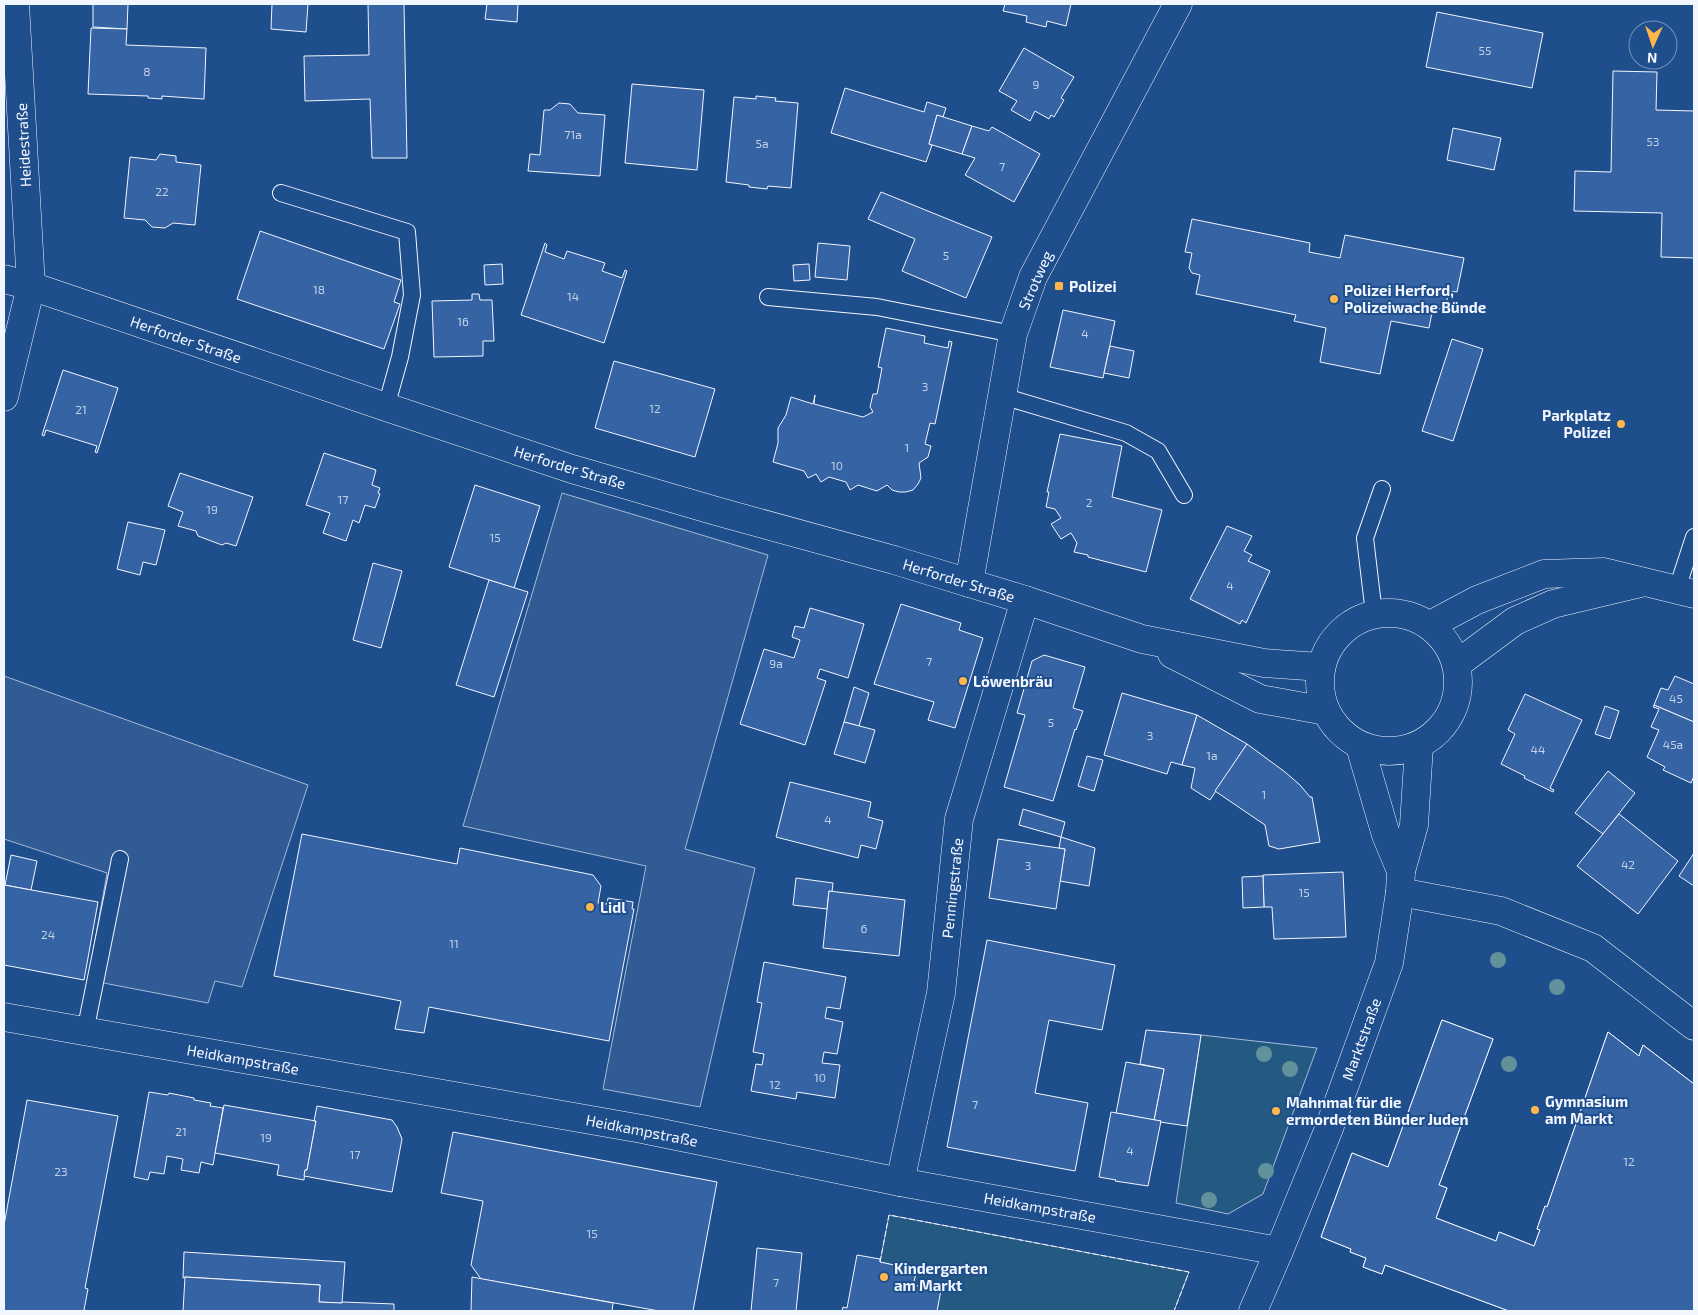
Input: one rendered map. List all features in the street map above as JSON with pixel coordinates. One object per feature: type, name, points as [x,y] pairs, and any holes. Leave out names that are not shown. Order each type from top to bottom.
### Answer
[{"type":"street","name":"Heidestraße","points":[[4,397],[30,286],[15,4]]},
{"type":"street","name":"Strotweg","points":[[969,583],[1013,334],[1033,277],[1178,4]]},
{"type":"street","name":"Herforder Straße","points":[[4,279],[30,286],[572,469],[894,560],[1025,600],[1142,639],[1264,663],[1321,667]]},
{"type":"street","points":[[1430,625],[1478,600],[1544,574],[1604,572],[1686,591]]},
{"type":"street","points":[[1457,664],[1515,621],[1554,604],[1644,582]]},
{"type":"street","name":"Penningstraße","points":[[900,1182],[941,993],[959,819],[1025,600]]},
{"type":"street","points":[[1374,614],[1403,614],[1430,625],[1446,642],[1457,664],[1458,696],[1444,726],[1419,746],[1390,752],[1360,746],[1340,732],[1326,711],[1320,689],[1321,667],[1332,643],[1350,624],[1374,614]]},
{"type":"street","name":"Herforder Straße","points":[[1142,639],[1260,699],[1326,711]]},
{"type":"street","points":[[1360,746],[1401,882],[1501,911],[1593,948],[1694,1026]]},
{"type":"street","name":"Marktstraße","points":[[1253,1311],[1328,1131],[1389,964],[1401,882],[1414,824],[1419,746]]},
{"type":"street","name":"Heidkampstraße","points":[[4,1017],[642,1129],[900,1182],[1279,1251]]},
{"type":"lane","points":[[281,194],[407,232],[412,295],[400,357],[386,407]]},
{"type":"lane","points":[[768,297],[877,307],[1013,334]]},
{"type":"lane","points":[[1002,396],[1126,433],[1158,451],[1184,495]]},
{"type":"lane","points":[[1374,614],[1365,538],[1382,489]]},
{"type":"lane","points":[[1686,591],[1694,537]]},
{"type":"lane","points":[[85,1032],[120,859]]},
{"type":"shaded area","points":[[562,493],[768,555],[685,849],[755,868],[700,1107],[603,1089],[646,866],[463,826]]},
{"type":"shaded area","points":[[4,676],[308,785],[242,987],[215,981],[208,1003],[88,980],[107,873],[4,839]]},
{"type":"shaded area","points":[[1201,1035],[1317,1048],[1263,1194],[1228,1214],[1176,1203]]},
{"type":"shaded area","points":[[889,1215],[1189,1272],[1174,1311],[937,1311],[940,1290],[913,1285],[916,1270],[880,1262]]},
{"type":"building","points":[[93,4],[128,4],[127,29],[93,27]]},
{"type":"building","points":[[272,4],[308,4],[306,32],[271,29]]},
{"type":"building","points":[[368,4],[404,4],[407,158],[372,158],[370,99],[305,101],[304,56],[369,55]]},
{"type":"building","points":[[487,4],[518,4],[517,22],[485,19]]},
{"type":"building","points":[[1005,4],[1071,4],[1066,26],[1047,21],[1046,27],[1026,22],[1027,16],[1003,11]]},
{"type":"building","points":[[1437,12],[1543,33],[1532,88],[1426,67]]},
{"type":"building","points":[[91,28],[127,29],[126,45],[206,48],[204,99],[162,96],[162,99],[148,98],[148,96],[88,94]]},
{"type":"building","points":[[1024,48],[1074,77],[1061,98],[1064,100],[1054,117],[1051,115],[1049,119],[1035,111],[1030,121],[1011,110],[1017,101],[999,91]]},
{"type":"building","points":[[1613,71],[1657,72],[1656,110],[1694,111],[1694,258],[1661,257],[1662,213],[1574,211],[1575,171],[1611,172]]},
{"type":"building","points":[[632,84],[704,90],[697,170],[625,163]]},
{"type":"building","points":[[845,88],[924,112],[927,102],[946,108],[943,117],[937,115],[929,144],[932,145],[926,162],[831,133]]},
{"type":"building","points":[[756,96],[776,98],[775,101],[798,103],[791,188],[768,186],[767,189],[726,182],[734,97],[756,99]]},
{"type":"building","points":[[559,103],[570,104],[578,113],[605,115],[600,176],[528,171],[530,154],[540,155],[544,110],[550,110]]},
{"type":"building","points":[[937,115],[972,126],[962,154],[929,144]]},
{"type":"building","points":[[972,126],[989,131],[992,127],[1040,154],[1014,202],[965,175],[975,158],[962,154]]},
{"type":"building","points":[[1453,128],[1501,138],[1494,170],[1447,160]]},
{"type":"building","points":[[160,154],[176,156],[176,162],[201,165],[195,225],[173,223],[165,228],[152,227],[145,220],[124,218],[130,157],[156,160]]},
{"type":"building","points":[[881,192],[992,237],[966,298],[902,271],[915,239],[868,219]]},
{"type":"building","name":"Polizei Herford, Polizeiwache Bünde","points":[[1192,219],[1310,243],[1309,252],[1340,258],[1345,235],[1464,258],[1457,292],[1449,291],[1446,304],[1440,309],[1433,307],[1429,328],[1391,321],[1380,374],[1320,362],[1326,328],[1294,321],[1296,315],[1196,294],[1200,275],[1192,273],[1189,268],[1192,253],[1185,252]]},
{"type":"building","points":[[260,231],[401,280],[394,302],[400,304],[384,349],[237,299]]},
{"type":"building","points":[[545,243],[547,245],[545,252],[564,259],[567,251],[605,263],[602,271],[622,278],[625,270],[627,271],[604,343],[521,315]]},
{"type":"building","points":[[818,243],[850,246],[847,280],[815,277]]},
{"type":"building","points":[[502,264],[503,284],[485,285],[484,265]]},
{"type":"building","points":[[809,264],[810,280],[794,281],[793,265]]},
{"type":"building","points":[[472,294],[479,294],[480,300],[492,300],[494,341],[483,341],[483,356],[434,357],[432,301],[472,300]]},
{"type":"building","points":[[1063,310],[1115,321],[1103,378],[1050,367]]},
{"type":"building","points":[[886,328],[925,336],[924,343],[948,348],[949,341],[952,342],[935,424],[930,423],[925,444],[931,446],[928,457],[919,463],[921,478],[913,490],[899,492],[892,490],[887,485],[877,491],[858,485],[850,490],[846,482],[829,477],[821,482],[816,474],[808,478],[804,471],[773,462],[778,443],[778,428],[786,415],[791,397],[813,404],[815,395],[814,404],[863,417],[873,412],[870,407],[873,394],[877,394],[882,368],[878,367]]},
{"type":"building","points":[[1452,339],[1483,349],[1453,441],[1422,431]]},
{"type":"building","points":[[1110,346],[1134,351],[1129,378],[1104,373]]},
{"type":"building","points":[[614,361],[715,389],[695,457],[595,428]]},
{"type":"building","points":[[63,370],[118,388],[97,453],[95,452],[97,446],[46,430],[44,436],[42,435]]},
{"type":"building","points":[[1060,434],[1122,446],[1112,497],[1162,510],[1146,572],[1074,552],[1077,543],[1071,533],[1061,539],[1051,524],[1061,518],[1055,509],[1046,507],[1049,492],[1047,492]]},
{"type":"building","points":[[324,453],[376,470],[372,485],[380,488],[378,493],[380,494],[375,508],[365,505],[359,523],[353,520],[346,541],[323,533],[330,513],[306,505]]},
{"type":"building","points":[[180,473],[253,497],[236,546],[226,543],[222,545],[198,536],[196,531],[178,526],[183,512],[168,506]]},
{"type":"building","points":[[475,485],[540,506],[514,588],[449,567]]},
{"type":"building","points":[[128,522],[165,530],[156,565],[143,562],[140,575],[117,569]]},
{"type":"building","points":[[1227,526],[1252,536],[1244,551],[1252,555],[1248,561],[1270,571],[1246,623],[1242,620],[1240,624],[1190,599]]},
{"type":"building","points":[[373,563],[402,571],[381,648],[353,640]]},
{"type":"building","points":[[489,580],[528,592],[494,697],[456,685]]},
{"type":"building","points":[[901,604],[961,623],[959,630],[983,638],[955,728],[928,720],[934,702],[874,684]]},
{"type":"building","points":[[810,608],[864,624],[848,678],[820,669],[817,678],[826,681],[805,745],[740,724],[764,649],[794,658],[800,640],[792,637],[795,626],[804,628]]},
{"type":"building","points":[[1044,655],[1085,667],[1073,708],[1083,711],[1075,729],[1053,801],[1004,787],[1025,715],[1017,713],[1032,661]]},
{"type":"building","points":[[1675,676],[1694,684],[1694,722],[1654,705],[1661,688],[1668,690]]},
{"type":"building","points":[[854,687],[869,693],[859,726],[844,722]]},
{"type":"building","points":[[1122,693],[1197,715],[1182,765],[1171,762],[1167,774],[1104,755]]},
{"type":"building","points":[[1525,694],[1582,720],[1550,788],[1554,790],[1553,792],[1501,764],[1515,734],[1508,730]]},
{"type":"building","points":[[1654,705],[1694,722],[1694,776],[1691,783],[1663,770],[1665,767],[1647,757],[1659,730],[1651,727],[1659,709],[1653,707]]},
{"type":"building","points":[[1605,706],[1619,711],[1610,739],[1595,734]]},
{"type":"building","points":[[1197,715],[1247,744],[1210,800],[1191,788],[1195,768],[1182,765]]},
{"type":"building","points":[[844,722],[875,730],[865,763],[834,754]]},
{"type":"building","points":[[1247,744],[1285,772],[1312,797],[1320,842],[1279,849],[1269,846],[1265,825],[1215,791]]},
{"type":"building","points":[[1087,756],[1103,760],[1094,791],[1078,786]]},
{"type":"building","points":[[1608,771],[1635,793],[1603,834],[1575,813]]},
{"type":"building","points":[[790,782],[871,802],[868,817],[883,821],[876,849],[861,845],[858,858],[776,837]]},
{"type":"building","points":[[1023,809],[1065,822],[1061,837],[1019,825]]},
{"type":"building","points":[[1619,814],[1678,861],[1638,914],[1577,866]]},
{"type":"building","points":[[302,834],[457,864],[460,848],[593,875],[601,886],[598,903],[607,904],[608,898],[633,902],[632,909],[634,909],[609,1041],[429,1007],[424,1033],[395,1029],[401,1001],[274,976]]},
{"type":"building","points":[[1061,837],[1095,848],[1089,886],[1060,881],[1065,849],[1059,848]]},
{"type":"building","points":[[998,839],[1065,849],[1056,909],[989,898]]},
{"type":"building","points":[[1694,853],[1694,886],[1679,876]]},
{"type":"building","points":[[11,855],[37,861],[31,890],[5,885]]},
{"type":"building","points":[[1343,872],[1346,937],[1274,939],[1272,907],[1264,907],[1263,875]]},
{"type":"building","points":[[1263,876],[1264,907],[1243,908],[1242,877]]},
{"type":"building","points":[[796,878],[833,883],[832,892],[829,891],[827,909],[793,905]]},
{"type":"building","points":[[4,885],[98,902],[84,980],[4,965]]},
{"type":"building","points":[[829,891],[905,900],[899,956],[823,948]]},
{"type":"building","points":[[987,940],[1115,965],[1102,1030],[1049,1020],[1035,1093],[1088,1103],[1075,1171],[947,1147]]},
{"type":"building","points":[[764,962],[846,977],[840,1009],[827,1007],[825,1018],[843,1022],[837,1054],[824,1052],[822,1063],[840,1065],[835,1098],[797,1092],[796,1099],[751,1091],[756,1064],[762,1065],[764,1054],[753,1052],[762,1003],[757,1002]]},
{"type":"building","name":"Gymnasium am Markt","points":[[1442,1020],[1493,1039],[1439,1185],[1447,1188],[1436,1218],[1496,1241],[1499,1232],[1534,1246],[1540,1230],[1537,1229],[1545,1206],[1547,1207],[1608,1032],[1639,1056],[1643,1045],[1694,1084],[1694,1134],[1684,1131],[1632,1131],[1604,1212],[1618,1217],[1608,1249],[1667,1270],[1694,1191],[1694,1311],[1509,1311],[1385,1265],[1382,1274],[1363,1267],[1366,1258],[1350,1252],[1351,1249],[1321,1237],[1352,1153],[1388,1167]]},
{"type":"building","name":"Gymnasium am Markt","points":[[1442,1020],[1493,1039],[1439,1185],[1447,1188],[1436,1218],[1496,1241],[1499,1232],[1534,1246],[1540,1230],[1537,1229],[1545,1206],[1547,1207],[1608,1032],[1639,1056],[1643,1045],[1694,1084],[1694,1311],[1509,1311],[1385,1265],[1382,1274],[1363,1267],[1366,1258],[1350,1252],[1351,1249],[1321,1237],[1352,1153],[1388,1167]]},
{"type":"building","points":[[1146,1030],[1201,1035],[1187,1126],[1154,1120],[1164,1069],[1140,1064]]},
{"type":"building","points":[[1126,1062],[1164,1069],[1154,1120],[1116,1113]]},
{"type":"building","points":[[149,1092],[168,1095],[169,1093],[194,1098],[194,1100],[211,1103],[210,1106],[223,1108],[213,1165],[201,1162],[199,1173],[181,1170],[183,1159],[167,1156],[164,1174],[150,1172],[148,1180],[134,1177]]},
{"type":"building","points":[[27,1100],[118,1116],[85,1288],[88,1289],[84,1310],[89,1311],[4,1311],[4,1225]]},
{"type":"building","points":[[224,1105],[316,1121],[304,1180],[277,1175],[279,1165],[215,1153]]},
{"type":"building","points":[[317,1106],[392,1120],[402,1139],[392,1192],[304,1176],[305,1170],[307,1170]]},
{"type":"building","points":[[1111,1112],[1161,1121],[1148,1186],[1099,1177]]},
{"type":"building","points":[[453,1132],[717,1182],[693,1311],[659,1311],[481,1279],[471,1265],[483,1201],[441,1193]]},
{"type":"building","points":[[757,1248],[802,1253],[796,1311],[751,1311]]},
{"type":"building","points":[[184,1252],[345,1262],[342,1303],[319,1302],[320,1285],[183,1278]]},
{"type":"building","name":"Kindergarten am Markt","points":[[857,1255],[880,1259],[880,1262],[917,1270],[913,1285],[941,1290],[937,1311],[842,1311],[843,1307],[847,1308]]},
{"type":"building","points":[[185,1277],[320,1285],[319,1302],[394,1304],[394,1311],[183,1311]]},
{"type":"building","points":[[472,1277],[613,1303],[612,1311],[471,1311]]},
{"type":"fence","points":[[880,1262],[889,1215],[1189,1272],[1174,1311]]},
{"type":"place","name":"Polizei","points":[[1059,286]]},
{"type":"place","name":"Polizei Herford, Polizeiwache Bünde","points":[[1334,299]]},
{"type":"place","name":"Parkplatz Polizei","points":[[1621,424]]},
{"type":"place","name":"Löwenbräu","points":[[963,681]]},
{"type":"place","name":"Lidl","points":[[590,907]]},
{"type":"place","name":"Gymnasium am Markt","points":[[1535,1110]]},
{"type":"place","name":"Mahnmal für die ermordeten Bünder Juden","points":[[1276,1111]]},
{"type":"place","name":"Kindergarten am Markt","points":[[884,1277]]}]
